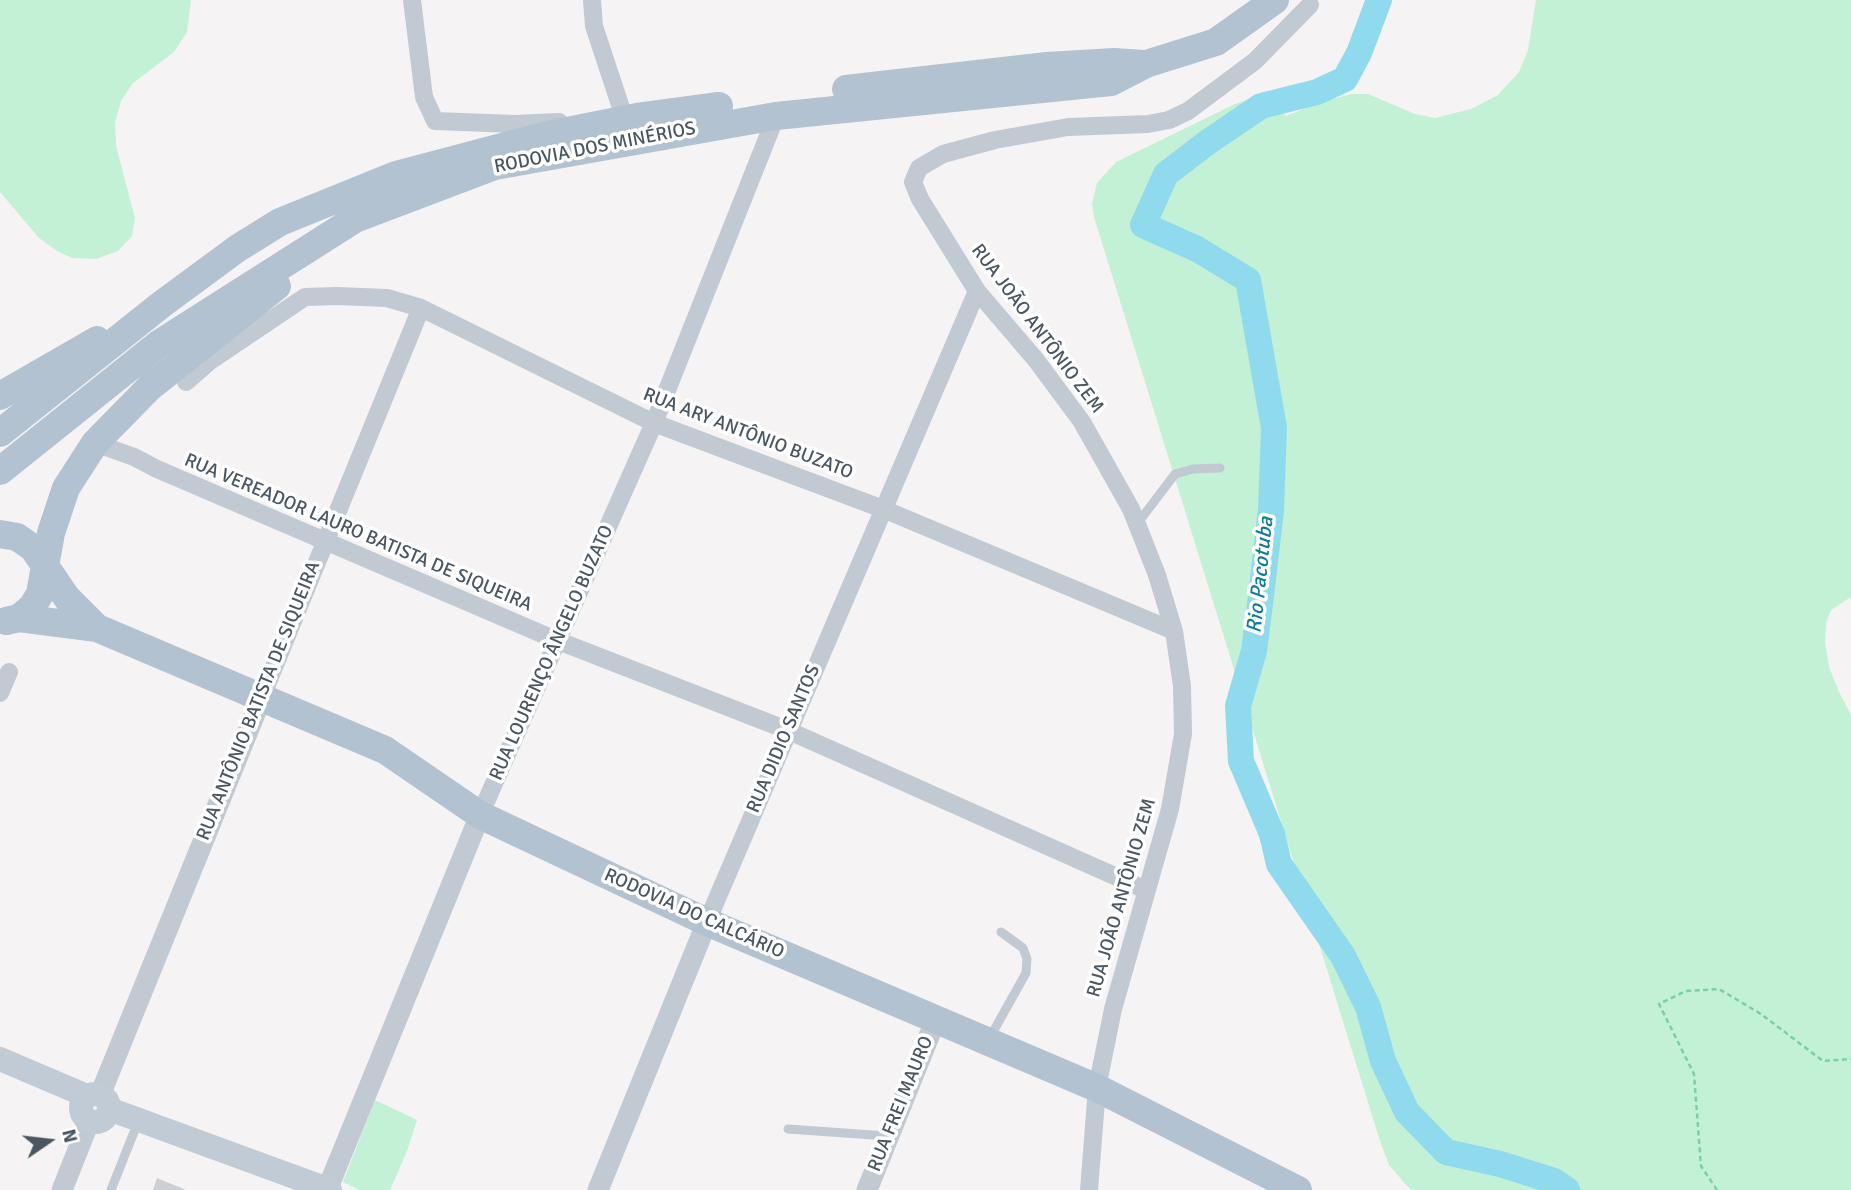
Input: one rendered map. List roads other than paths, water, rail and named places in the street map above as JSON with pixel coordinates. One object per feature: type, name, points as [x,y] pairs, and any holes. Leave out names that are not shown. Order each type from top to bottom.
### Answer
[{"type":"main road","name":"RODOVIA DOS MINÉRIOS","points":[[0,471],[160,343],[355,219],[495,166],[776,116],[1111,82],[1146,64],[1216,42],[1275,0]]},
{"type":"main road","name":"RODOVIA DOS MINÉRIOS","points":[[0,433],[158,307],[238,248],[293,217],[396,175],[586,127],[625,120],[976,73],[1114,62],[1146,64]]},
{"type":"main road","points":[[10,619],[32,607],[40,594],[51,533],[66,488],[95,443],[150,387],[286,279],[311,257],[324,239]]},
{"type":"main road","points":[[0,396],[72,353],[158,307]]},
{"type":"main road","name":"RODOVIA DO CALCÁRIO","points":[[0,534],[17,537],[33,548],[67,598],[97,628]]},
{"type":"main road","name":"RODOVIA DO CALCÁRIO","points":[[10,619],[97,628],[385,750],[480,815],[706,922],[1097,1088],[1290,1188]]},
{"type":"main road","points":[[0,1059],[134,1132],[285,1190]]},
{"type":"main road","points":[[0,1077],[328,1190]]},
{"type":"street","points":[[412,0],[424,97],[435,121],[515,124],[564,122],[586,127]]},
{"type":"street","points":[[592,0],[594,26],[625,120]]},
{"type":"street","name":"RUA JOÃO ANTÔNIO ZEM","points":[[1088,1190],[1097,1088],[1113,1009],[1170,809],[1182,734],[1182,686],[1174,631],[1157,575],[1137,524],[1082,422],[1036,360],[977,291],[920,199],[913,182],[919,168],[943,154],[995,140],[1068,127],[1147,124],[1169,120],[1188,111],[1255,61],[1313,3]]},
{"type":"street","name":"RUA LOURENÇO ÂNGELO BUZATO","points":[[328,1190],[480,815],[654,423],[776,116]]},
{"type":"street","name":"RUA DIDIO SANTOS","points":[[598,1190],[706,922],[977,291]]},
{"type":"street","name":"RUA ARY ANTÔNIO BUZATO","points":[[186,382],[210,361],[306,298],[387,298],[421,308],[654,423],[883,509],[1174,631]]},
{"type":"street","name":"RUA ANTÔNIO BATISTA DE SIQUEIRA","points":[[62,1190],[421,308]]},
{"type":"street","name":"RUA VEREADOR LAURO BATISTA DE SIQUEIRA","points":[[95,443],[134,457],[556,640],[787,730],[1146,890]]},
{"type":"street","points":[[0,693],[9,672]]},
{"type":"street","name":"RUA FREI MAURO","points":[[867,1190],[936,1019]]},
{"type":"lane","points":[[1137,524],[1175,474],[1193,469],[1220,468]]},
{"type":"lane","points":[[988,1041],[1026,973],[1027,959],[1023,948],[1001,932]]},
{"type":"lane","points":[[788,1129],[889,1136]]},
{"type":"lane","points":[[111,1190],[134,1132]]},
{"type":"waterway","name":"Rio Pacotuba","points":[[1379,0],[1359,53],[1345,79],[1317,92],[1261,106],[1208,142],[1166,174],[1143,225],[1197,249],[1248,280],[1274,428],[1271,510],[1254,651],[1238,706],[1241,761],[1272,834],[1279,864],[1343,956],[1368,1007],[1383,1061],[1407,1112],[1446,1152],[1500,1164],[1554,1181],[1567,1190]]}]
